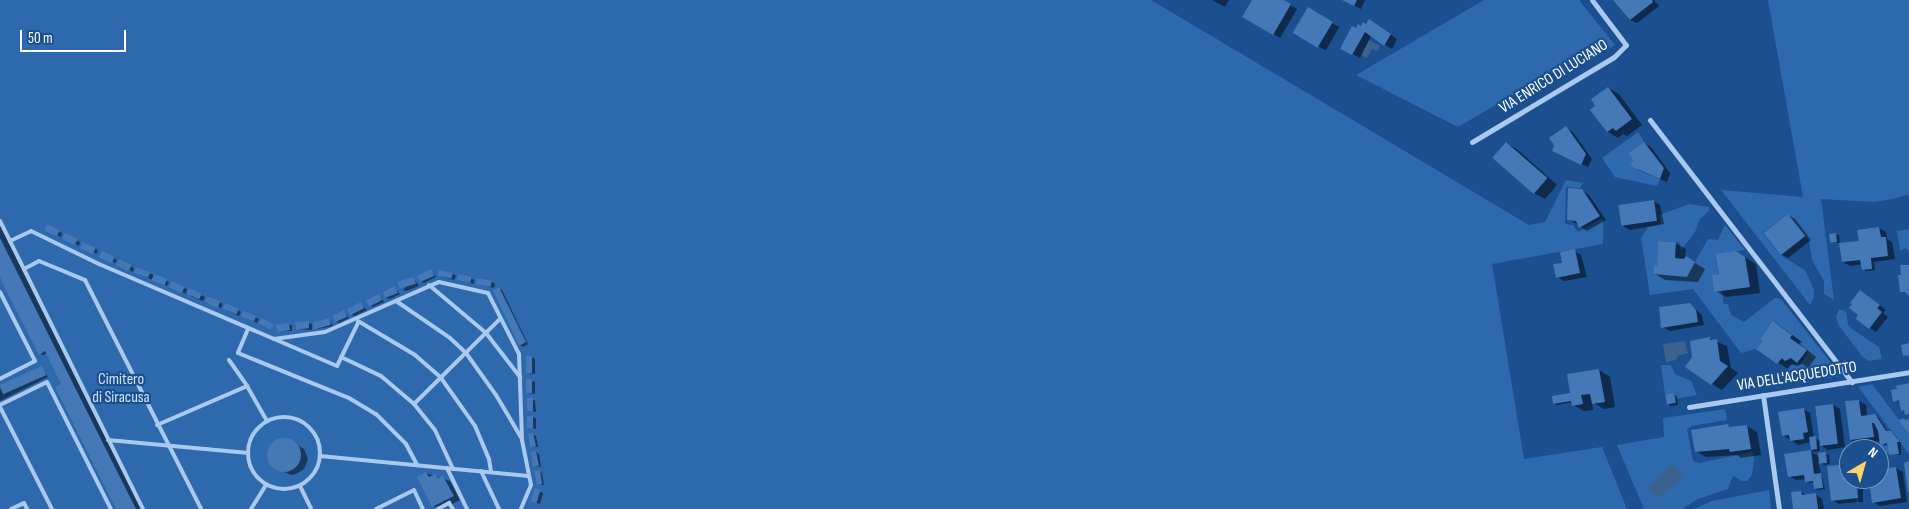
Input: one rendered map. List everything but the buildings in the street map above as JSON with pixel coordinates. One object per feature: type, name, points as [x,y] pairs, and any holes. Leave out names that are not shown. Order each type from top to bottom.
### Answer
[{"type":"street","name":"VIA ENRICO DI LUCIANO","points":[[1472,142],[1614,57],[1626,45],[1592,0]]},
{"type":"street","points":[[1650,120],[1852,382]]},
{"type":"street","name":"VIA DELL'ACQUEDOTTO","points":[[1689,407],[1909,372]]},
{"type":"street","points":[[1763,395],[1779,509]]},
{"type":"lane","points":[[0,221],[143,509]]},
{"type":"lane","points":[[10,241],[31,231],[99,264],[337,366],[357,321]]},
{"type":"lane","points":[[24,269],[39,261],[85,280],[201,509]]},
{"type":"lane","points":[[274,339],[325,332],[357,321],[438,282],[488,293],[519,354],[522,440],[531,484],[521,509]]},
{"type":"lane","points":[[429,285],[486,333],[520,377]]},
{"type":"lane","points":[[0,292],[34,361],[2,378],[0,370]]},
{"type":"lane","points":[[396,301],[443,333],[466,353],[496,395],[522,440]]},
{"type":"lane","points":[[414,404],[500,319]]},
{"type":"lane","points":[[357,321],[415,354],[441,378],[475,426],[489,459],[491,472]]},
{"type":"lane","points":[[248,329],[238,353],[349,398],[376,414],[406,444],[417,465]]},
{"type":"lane","points":[[341,357],[380,376],[414,404],[436,430],[453,469]]},
{"type":"lane","points":[[229,360],[247,386],[267,421]]},
{"type":"lane","points":[[52,509],[0,406],[47,382],[111,509]]},
{"type":"lane","points":[[157,425],[247,386]]},
{"type":"lane","points":[[285,417],[302,422],[316,437],[320,456],[314,474],[300,486],[283,490],[266,485],[256,477],[250,466],[248,453],[253,434],[267,421],[285,417]]},
{"type":"lane","points":[[108,440],[248,453]]},
{"type":"lane","points":[[320,456],[528,476]]},
{"type":"lane","points":[[447,468],[467,509]]},
{"type":"lane","points":[[481,471],[499,509]]},
{"type":"lane","points":[[251,509],[266,485]]},
{"type":"lane","points":[[300,486],[311,509]]},
{"type":"lane","points":[[376,509],[414,490],[423,509]]},
{"type":"lane","points":[[11,509],[24,503],[27,509]]},
{"type":"lane","points":[[438,509],[450,503],[452,509]]},
{"type":"green space","name":"Cimitero di Siracusa","points":[[0,0],[1151,0],[1529,225],[1545,222],[1566,180],[1583,183],[1580,188],[1566,187],[1565,224],[1573,225],[1578,232],[1603,218],[1603,244],[1492,264],[1524,459],[1602,447],[1627,509],[0,509]]},
{"type":"green space","points":[[1484,0],[1579,0],[1615,45],[1571,72],[1557,69],[1458,127],[1356,75]]},
{"type":"green space","points":[[1768,0],[1909,0],[1909,194],[1874,202],[1821,199],[1834,300],[1824,294],[1824,281],[1812,260],[1809,241],[1788,214],[1763,233],[1780,255],[1805,270],[1814,290],[1814,297],[1810,305],[1721,190],[1803,197]]},
{"type":"green space","points":[[1638,132],[1644,142],[1628,153],[1633,160],[1630,166],[1660,179],[1657,186],[1615,177],[1602,158]]},
{"type":"green space","points":[[1689,204],[1709,207],[1709,211],[1700,219],[1695,232],[1681,250],[1679,242],[1658,241],[1657,266],[1654,266],[1653,274],[1687,276],[1708,239],[1718,240],[1725,225],[1745,250],[1715,255],[1724,304],[1728,304],[1731,315],[1744,322],[1775,298],[1781,299],[1841,376],[1796,383],[1788,374],[1787,365],[1800,364],[1809,352],[1798,344],[1800,341],[1774,321],[1760,338],[1763,341],[1756,349],[1741,353],[1693,289],[1650,295],[1641,238],[1648,227],[1661,224],[1659,215]]},
{"type":"green space","points":[[1909,229],[1909,251],[1905,248],[1900,251],[1897,231]]},
{"type":"green space","points":[[1839,309],[1846,312],[1848,325],[1852,329],[1879,347],[1882,359],[1868,361],[1862,356],[1839,326],[1836,317]]},
{"type":"green space","points":[[1661,365],[1671,365],[1675,374],[1691,381],[1697,395],[1675,399],[1674,393],[1665,395]]},
{"type":"green space","points":[[1872,384],[1909,433],[1909,454],[1858,387]]},
{"type":"green space","points":[[1725,409],[1727,420],[1692,426],[1687,429],[1693,461],[1699,463],[1752,452],[1754,458],[1752,475],[1747,481],[1742,481],[1734,476],[1728,489],[1698,499],[1682,509],[1644,509],[1617,445],[1664,437],[1663,418]]},
{"type":"green space","points":[[1769,490],[1771,509],[1694,509],[1712,501]]},
{"type":"shaded area","points":[[1369,40],[1380,46],[1377,51],[1372,49],[1367,58],[1361,55]]},
{"type":"shaded area","points":[[1685,341],[1688,353],[1678,356],[1676,360],[1666,362],[1663,344]]},
{"type":"shaded area","points":[[1674,464],[1684,476],[1657,499],[1647,486]]}]
